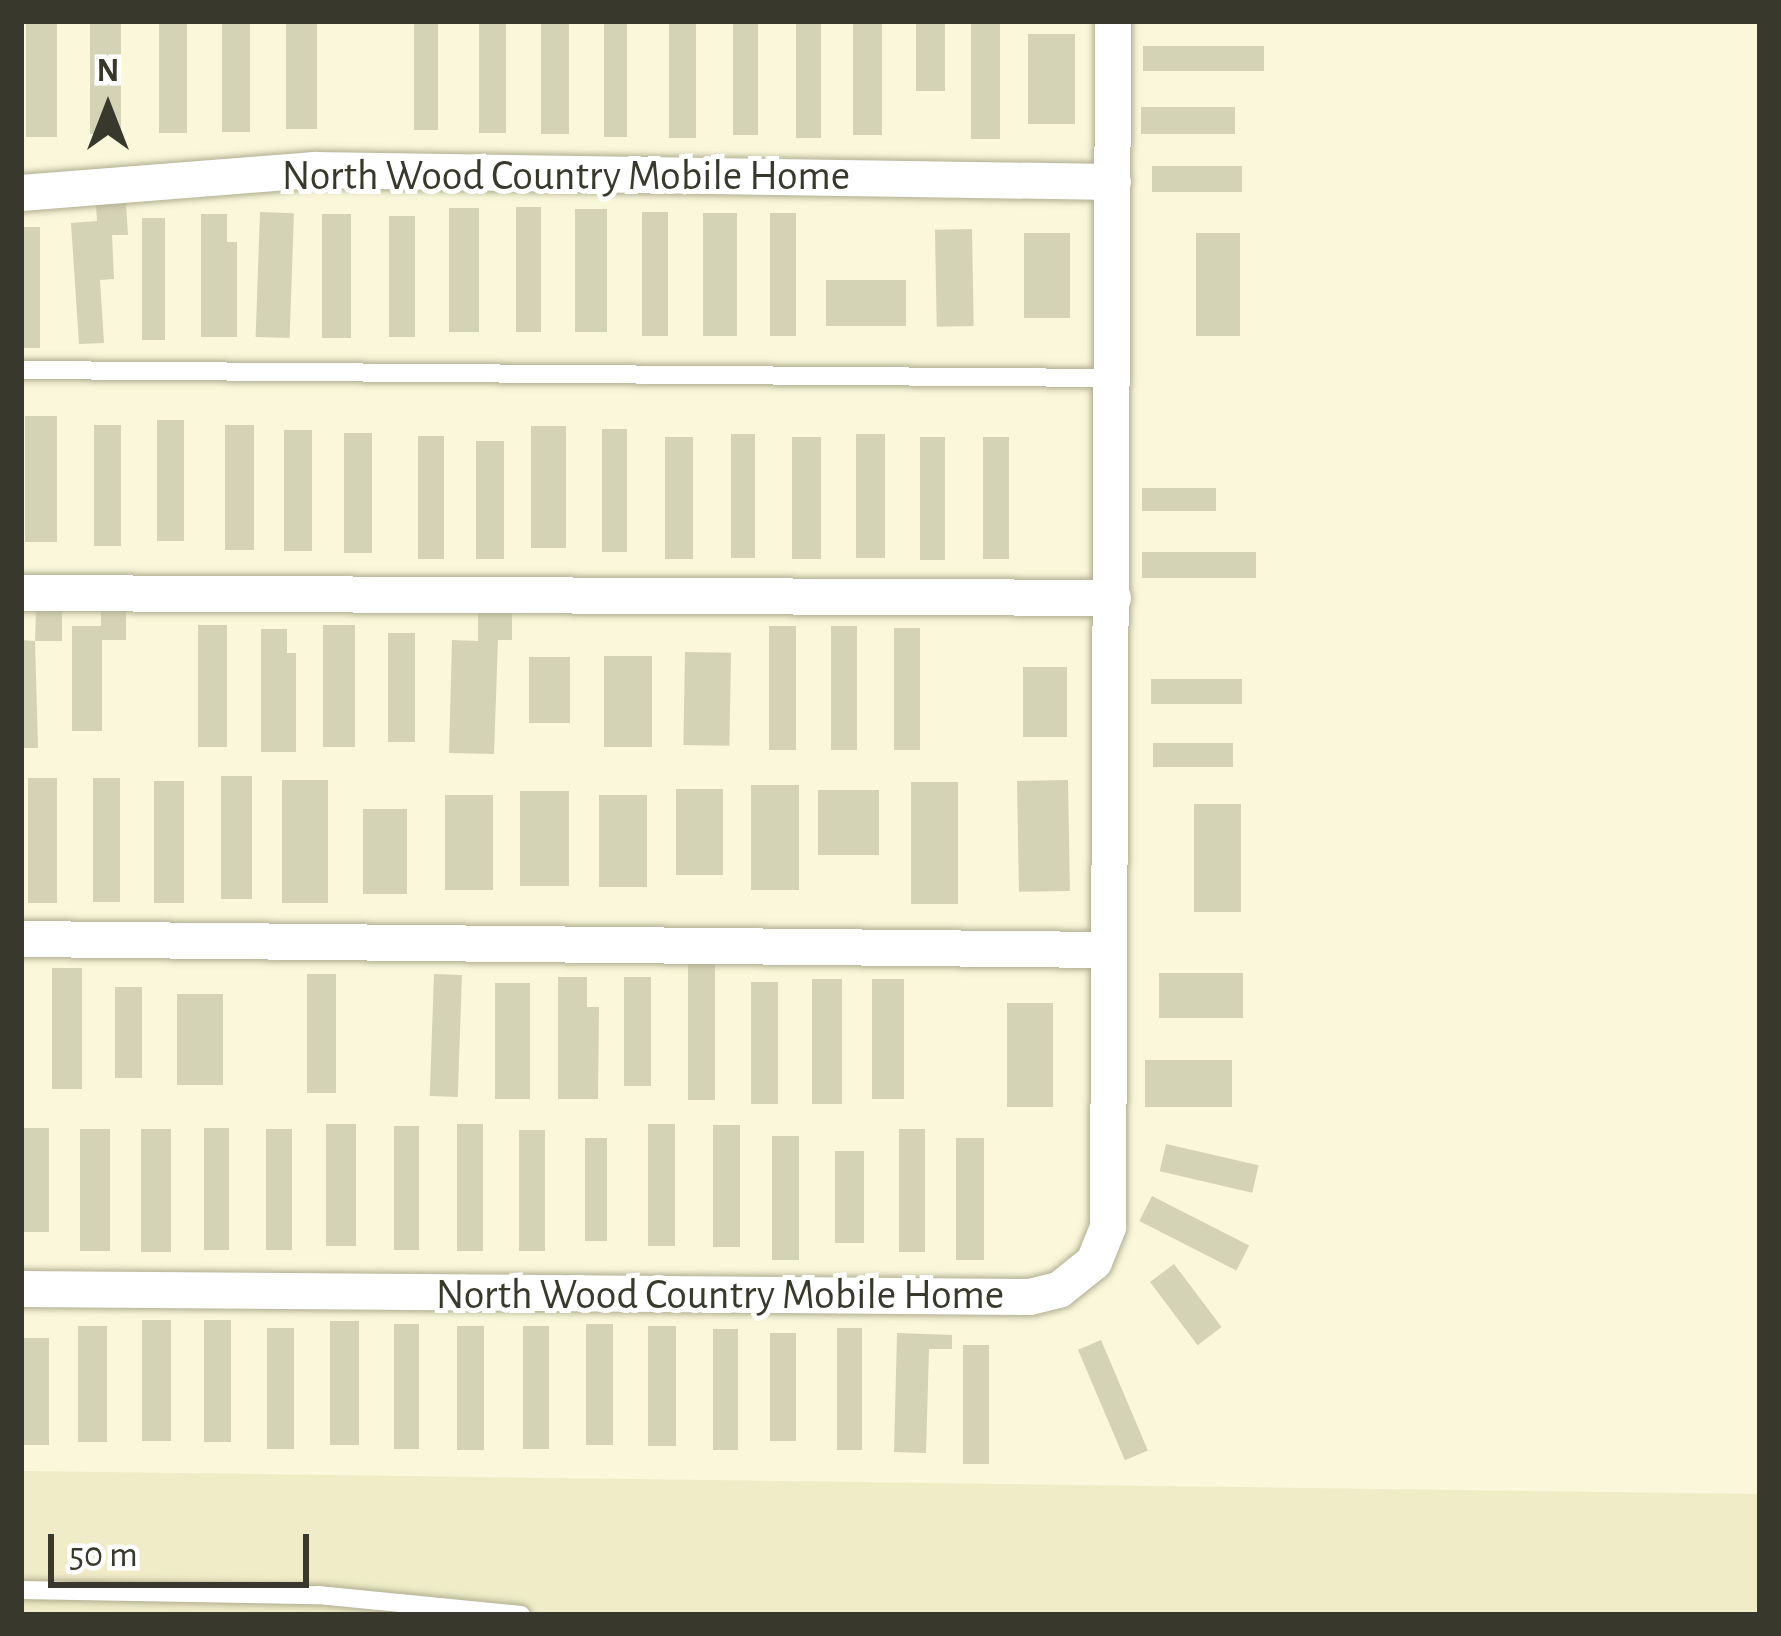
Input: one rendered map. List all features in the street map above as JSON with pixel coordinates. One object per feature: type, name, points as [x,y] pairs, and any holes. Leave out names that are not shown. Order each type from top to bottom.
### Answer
[{"type":"street","name":"North Wood Country Mobile Home","points":[[21,1289],[919,1297],[1060,1290],[1094,1262],[1108,1227],[1113,21]]},
{"type":"street","name":"North Wood Country Mobile Home","points":[[21,193],[315,170],[1113,182]]},
{"type":"street","points":[[21,593],[1113,598]]},
{"type":"street","points":[[21,939],[1108,950]]},
{"type":"lane","points":[[21,370],[1113,378]]},
{"type":"lane","points":[[21,1590],[318,1595],[521,1615]]},
{"type":"shaded area","points":[[21,1471],[1760,1494],[1760,1615],[21,1615]]},
{"type":"building","points":[[26,21],[57,21],[57,137],[26,137]]},
{"type":"building","points":[[90,21],[121,21],[121,134],[90,134]]},
{"type":"building","points":[[159,21],[187,21],[187,133],[159,133]]},
{"type":"building","points":[[222,21],[250,21],[250,132],[222,132]]},
{"type":"building","points":[[286,21],[317,21],[317,129],[286,129]]},
{"type":"building","points":[[479,21],[506,21],[506,133],[479,133]]},
{"type":"building","points":[[541,21],[569,21],[569,134],[541,134]]},
{"type":"building","points":[[604,21],[627,21],[627,137],[604,137]]},
{"type":"building","points":[[669,21],[696,21],[696,138],[669,138]]},
{"type":"building","points":[[733,21],[758,21],[758,135],[733,135]]},
{"type":"building","points":[[796,21],[821,21],[821,138],[796,138]]},
{"type":"building","points":[[853,21],[882,21],[882,135],[853,135]]},
{"type":"building","points":[[916,21],[945,21],[945,91],[916,91]]},
{"type":"building","points":[[971,21],[1000,21],[1000,139],[971,139]]},
{"type":"building","points":[[414,24],[438,24],[438,130],[414,130]]},
{"type":"building","points":[[1028,34],[1075,34],[1075,124],[1028,124]]},
{"type":"building","points":[[1143,46],[1264,46],[1264,71],[1143,71]]},
{"type":"building","points":[[1141,107],[1235,107],[1235,134],[1141,134]]},
{"type":"building","points":[[1152,166],[1242,166],[1242,192],[1152,192]]},
{"type":"building","points":[[126,203],[128,235],[112,235],[114,279],[100,280],[104,343],[79,344],[71,223],[97,221],[96,205]]},
{"type":"building","points":[[516,207],[541,207],[541,332],[516,332]]},
{"type":"building","points":[[449,208],[479,208],[479,332],[449,332]]},
{"type":"building","points":[[575,209],[607,209],[607,332],[575,332]]},
{"type":"building","points":[[260,212],[294,213],[290,338],[256,337]]},
{"type":"building","points":[[642,212],[668,212],[668,336],[642,336]]},
{"type":"building","points":[[703,213],[737,213],[737,336],[703,336]]},
{"type":"building","points":[[770,213],[796,213],[796,336],[770,336]]},
{"type":"building","points":[[201,214],[227,214],[227,242],[237,242],[237,337],[201,337]]},
{"type":"building","points":[[322,214],[351,214],[351,338],[322,338]]},
{"type":"building","points":[[389,216],[415,216],[415,337],[389,337]]},
{"type":"building","points":[[142,218],[165,218],[165,340],[142,340]]},
{"type":"building","points":[[21,227],[40,227],[40,348],[21,348]]},
{"type":"building","points":[[972,229],[974,326],[937,327],[935,230]]},
{"type":"building","points":[[1024,233],[1070,233],[1070,318],[1024,318]]},
{"type":"building","points":[[1196,233],[1240,233],[1240,336],[1196,336]]},
{"type":"building","points":[[826,280],[906,280],[906,326],[826,326]]},
{"type":"building","points":[[25,416],[57,416],[57,542],[25,542]]},
{"type":"building","points":[[157,420],[184,420],[184,541],[157,541]]},
{"type":"building","points":[[94,425],[121,425],[121,546],[94,546]]},
{"type":"building","points":[[225,425],[254,425],[254,550],[225,550]]},
{"type":"building","points":[[531,426],[566,426],[566,548],[531,548]]},
{"type":"building","points":[[602,429],[627,429],[627,552],[602,552]]},
{"type":"building","points":[[284,430],[312,430],[312,551],[284,551]]},
{"type":"building","points":[[344,433],[372,433],[372,553],[344,553]]},
{"type":"building","points":[[731,434],[755,434],[755,558],[731,558]]},
{"type":"building","points":[[856,434],[885,434],[885,558],[856,558]]},
{"type":"building","points":[[418,436],[444,436],[444,559],[418,559]]},
{"type":"building","points":[[665,437],[693,437],[693,559],[665,559]]},
{"type":"building","points":[[792,437],[821,437],[821,559],[792,559]]},
{"type":"building","points":[[920,437],[945,437],[945,560],[920,560]]},
{"type":"building","points":[[983,437],[1009,437],[1009,559],[983,559]]},
{"type":"building","points":[[476,441],[504,441],[504,559],[476,559]]},
{"type":"building","points":[[1142,488],[1216,488],[1216,511],[1142,511]]},
{"type":"building","points":[[1142,552],[1256,552],[1256,578],[1142,578]]},
{"type":"building","points":[[36,608],[62,608],[62,641],[35,641]]},
{"type":"building","points":[[101,611],[126,611],[126,640],[102,640],[102,731],[72,731],[72,626],[101,626]]},
{"type":"building","points":[[478,611],[512,611],[512,640],[498,640],[494,754],[449,753],[452,640],[478,641]]},
{"type":"building","points":[[198,625],[227,625],[227,747],[198,747]]},
{"type":"building","points":[[323,625],[355,625],[355,747],[323,747]]},
{"type":"building","points":[[769,626],[796,626],[796,750],[769,750]]},
{"type":"building","points":[[831,626],[857,626],[857,750],[831,750]]},
{"type":"building","points":[[894,628],[920,628],[920,750],[894,750]]},
{"type":"building","points":[[261,629],[287,629],[287,653],[296,653],[296,752],[261,752]]},
{"type":"building","points":[[388,633],[415,633],[415,742],[388,742]]},
{"type":"building","points":[[21,640],[35,641],[38,748],[21,748]]},
{"type":"building","points":[[685,652],[731,653],[729,746],[683,745]]},
{"type":"building","points":[[604,656],[652,656],[652,747],[604,747]]},
{"type":"building","points":[[529,657],[570,657],[570,723],[529,723]]},
{"type":"building","points":[[1023,667],[1067,667],[1067,737],[1023,737]]},
{"type":"building","points":[[1151,679],[1242,679],[1242,704],[1151,704]]},
{"type":"building","points":[[1153,743],[1233,743],[1233,767],[1153,767]]},
{"type":"building","points":[[221,776],[252,776],[252,899],[221,899]]},
{"type":"building","points":[[28,778],[57,778],[57,903],[28,903]]},
{"type":"building","points":[[93,778],[120,778],[120,902],[93,902]]},
{"type":"building","points":[[282,780],[328,780],[328,903],[282,903]]},
{"type":"building","points":[[1068,780],[1070,891],[1019,892],[1017,781]]},
{"type":"building","points":[[154,781],[184,781],[184,903],[154,903]]},
{"type":"building","points":[[911,782],[958,782],[958,904],[911,904]]},
{"type":"building","points":[[751,785],[799,785],[799,890],[751,890]]},
{"type":"building","points":[[676,789],[723,789],[723,875],[676,875]]},
{"type":"building","points":[[818,790],[879,790],[879,855],[818,855]]},
{"type":"building","points":[[520,791],[569,791],[569,886],[520,886]]},
{"type":"building","points":[[445,795],[493,795],[493,890],[445,890]]},
{"type":"building","points":[[599,795],[647,795],[647,887],[599,887]]},
{"type":"building","points":[[1194,804],[1241,804],[1241,912],[1194,912]]},
{"type":"building","points":[[363,809],[407,809],[407,894],[363,894]]},
{"type":"building","points":[[688,960],[715,960],[715,1100],[688,1100]]},
{"type":"building","points":[[52,968],[82,968],[82,1089],[52,1089]]},
{"type":"building","points":[[1159,973],[1243,973],[1243,1018],[1159,1018]]},
{"type":"building","points":[[307,974],[336,974],[336,1093],[307,1093]]},
{"type":"building","points":[[434,974],[462,975],[458,1097],[430,1096]]},
{"type":"building","points":[[558,977],[587,977],[587,1007],[599,1007],[598,1099],[558,1099]]},
{"type":"building","points":[[624,977],[651,977],[651,1086],[624,1086]]},
{"type":"building","points":[[812,979],[842,979],[842,1104],[812,1104]]},
{"type":"building","points":[[872,979],[904,979],[904,1099],[872,1099]]},
{"type":"building","points":[[751,982],[778,982],[778,1104],[751,1104]]},
{"type":"building","points":[[495,983],[530,983],[530,1099],[495,1099]]},
{"type":"building","points":[[115,987],[142,987],[142,1078],[115,1078]]},
{"type":"building","points":[[177,994],[223,994],[223,1085],[177,1085]]},
{"type":"building","points":[[1007,1003],[1053,1003],[1053,1107],[1007,1107]]},
{"type":"building","points":[[1145,1060],[1232,1060],[1232,1107],[1145,1107]]},
{"type":"building","points":[[326,1124],[356,1124],[356,1246],[326,1246]]},
{"type":"building","points":[[457,1124],[483,1124],[483,1251],[457,1251]]},
{"type":"building","points":[[648,1124],[675,1124],[675,1246],[648,1246]]},
{"type":"building","points":[[713,1125],[740,1125],[740,1247],[713,1247]]},
{"type":"building","points":[[394,1126],[419,1126],[419,1250],[394,1250]]},
{"type":"building","points":[[24,1128],[49,1128],[49,1232],[24,1232]]},
{"type":"building","points":[[204,1128],[229,1128],[229,1250],[204,1250]]},
{"type":"building","points":[[80,1129],[110,1129],[110,1251],[80,1251]]},
{"type":"building","points":[[141,1129],[171,1129],[171,1252],[141,1252]]},
{"type":"building","points":[[266,1129],[292,1129],[292,1250],[266,1250]]},
{"type":"building","points":[[899,1129],[925,1129],[925,1252],[899,1252]]},
{"type":"building","points":[[519,1130],[545,1130],[545,1251],[519,1251]]},
{"type":"building","points":[[772,1136],[799,1136],[799,1260],[772,1260]]},
{"type":"building","points":[[585,1138],[607,1138],[607,1241],[585,1241]]},
{"type":"building","points":[[956,1138],[984,1138],[984,1260],[956,1260]]},
{"type":"building","points":[[1166,1144],[1259,1165],[1252,1193],[1160,1171]]},
{"type":"building","points":[[835,1151],[864,1151],[864,1243],[835,1243]]},
{"type":"building","points":[[1152,1196],[1249,1245],[1236,1270],[1139,1221]]},
{"type":"building","points":[[1174,1264],[1222,1327],[1198,1345],[1150,1282]]},
{"type":"building","points":[[142,1320],[171,1320],[171,1441],[142,1441]]},
{"type":"building","points":[[204,1320],[231,1320],[231,1442],[204,1442]]},
{"type":"building","points":[[330,1321],[359,1321],[359,1445],[330,1445]]},
{"type":"building","points":[[394,1324],[419,1324],[419,1449],[394,1449]]},
{"type":"building","points":[[586,1324],[613,1324],[613,1445],[586,1445]]},
{"type":"building","points":[[78,1326],[107,1326],[107,1442],[78,1442]]},
{"type":"building","points":[[457,1326],[484,1326],[484,1450],[457,1450]]},
{"type":"building","points":[[523,1326],[549,1326],[549,1449],[523,1449]]},
{"type":"building","points":[[648,1326],[676,1326],[676,1446],[648,1446]]},
{"type":"building","points":[[267,1328],[294,1328],[294,1449],[267,1449]]},
{"type":"building","points":[[837,1328],[862,1328],[862,1450],[837,1450]]},
{"type":"building","points":[[713,1329],[738,1329],[738,1450],[713,1450]]},
{"type":"building","points":[[770,1333],[796,1333],[796,1441],[770,1441]]},
{"type":"building","points":[[897,1333],[952,1335],[952,1349],[929,1349],[926,1453],[894,1452]]},
{"type":"building","points":[[21,1338],[49,1338],[49,1445],[21,1445]]},
{"type":"building","points":[[1101,1340],[1148,1450],[1125,1460],[1078,1350]]},
{"type":"building","points":[[963,1345],[989,1345],[989,1464],[963,1464]]}]
